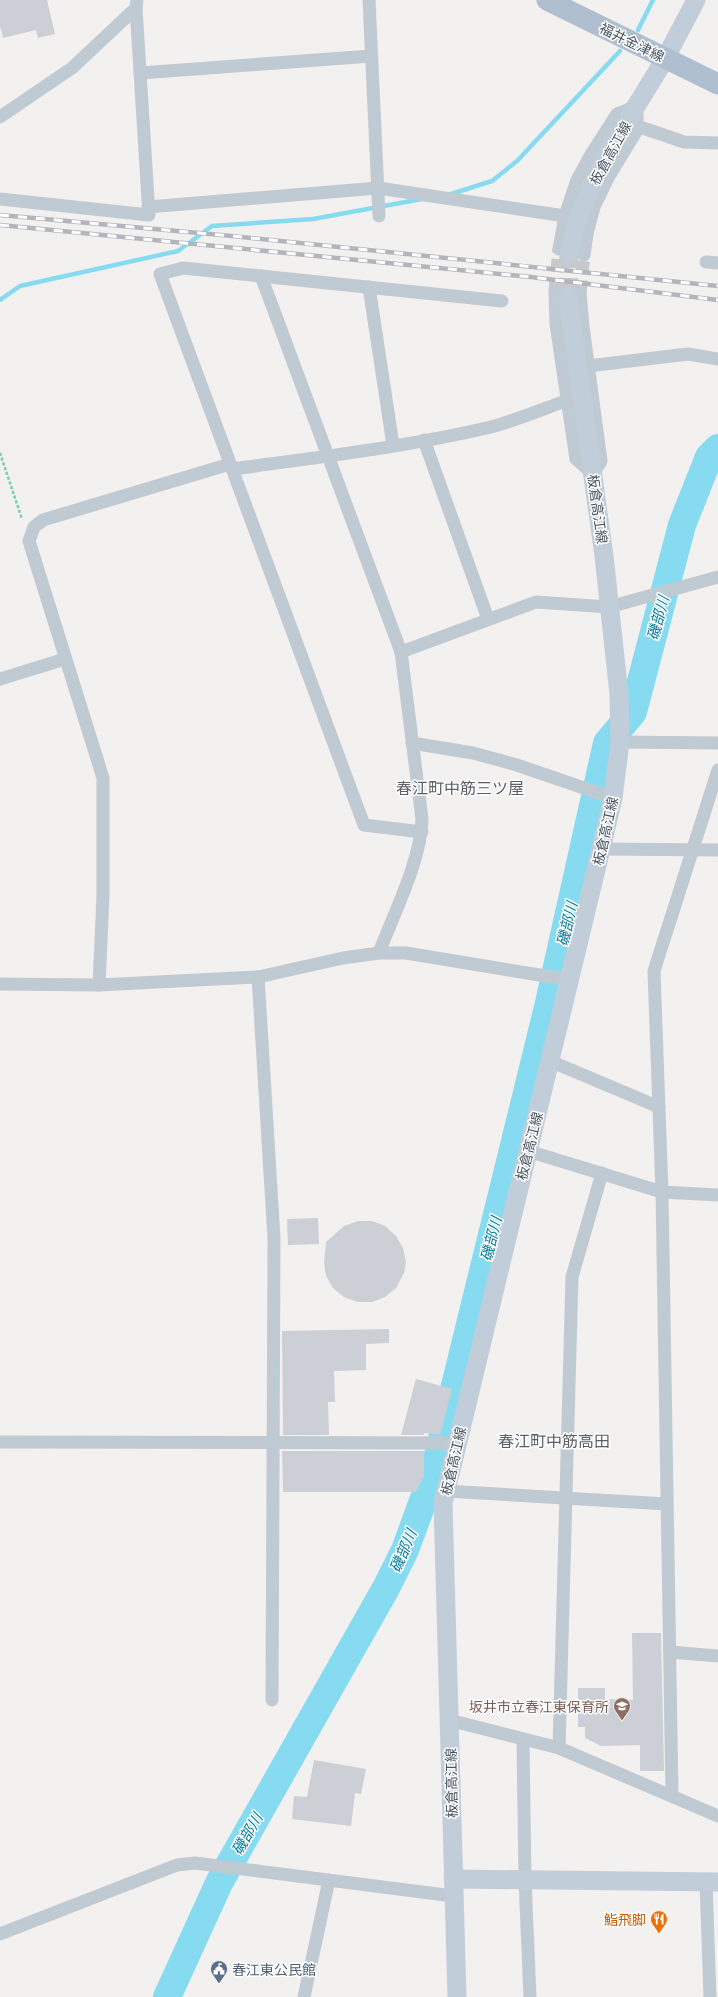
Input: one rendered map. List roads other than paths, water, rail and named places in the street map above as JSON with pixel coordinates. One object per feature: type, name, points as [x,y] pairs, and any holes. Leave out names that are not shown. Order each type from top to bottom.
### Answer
[{"type":"main road","name":"福井金津線","points":[[547,0],[718,84]]},
{"type":"main road","name":"板倉高江線","points":[[571,253],[579,215],[605,158],[665,58],[696,0]]},
{"type":"main road","name":"板倉高江線","points":[[457,1997],[443,1503],[613,798],[620,742],[619,694],[604,556],[568,294]]},
{"type":"main road","points":[[453,1888],[525,1880],[712,1882]]},
{"type":"street","points":[[369,0],[379,216]]},
{"type":"street","points":[[0,200],[149,215],[136,4]]},
{"type":"street","points":[[0,117],[72,68],[136,4]]},
{"type":"street","points":[[140,73],[371,56]]},
{"type":"street","points":[[637,106],[637,130],[609,176],[594,207],[587,234],[571,253],[565,216],[577,180],[617,114],[637,106]]},
{"type":"street","points":[[637,126],[684,142],[718,143]]},
{"type":"street","points":[[148,207],[378,188],[565,216]]},
{"type":"street","points":[[422,832],[364,825],[160,274],[183,268],[502,300]]},
{"type":"street","points":[[261,276],[401,652],[422,819],[422,832],[418,853],[379,953]]},
{"type":"street","points":[[369,287],[393,445]]},
{"type":"street","points":[[568,294],[588,366],[601,461],[592,474],[576,459],[556,324],[568,294]]},
{"type":"street","points":[[588,366],[688,354],[718,359]]},
{"type":"street","points":[[99,985],[103,896],[103,778],[29,541],[34,527],[43,520],[232,466],[328,456],[424,440],[492,426],[568,400]]},
{"type":"street","points":[[424,440],[488,619]]},
{"type":"street","points":[[401,652],[536,602],[609,607],[718,578]]},
{"type":"street","points":[[0,679],[65,659]]},
{"type":"street","points":[[620,742],[718,743]]},
{"type":"street","points":[[412,743],[487,757],[613,798]]},
{"type":"street","points":[[672,1796],[662,1192],[654,971],[718,770]]},
{"type":"street","points":[[601,849],[718,850]]},
{"type":"street","points":[[0,984],[99,985],[258,977],[343,958],[379,953],[406,953],[436,956],[570,980]]},
{"type":"street","points":[[258,977],[274,1238],[272,1700]]},
{"type":"street","points":[[550,1061],[659,1107]]},
{"type":"street","points":[[528,1151],[662,1192],[718,1195]]},
{"type":"street","points":[[559,1748],[572,1277],[602,1173]]},
{"type":"street","points":[[0,1442],[273,1441],[458,1443]]},
{"type":"street","points":[[446,1491],[667,1504]]},
{"type":"street","points":[[670,1652],[718,1656]]},
{"type":"street","points":[[449,1720],[559,1748],[718,1816]]},
{"type":"street","points":[[523,1740],[525,1880],[530,1997]]},
{"type":"street","points":[[0,1934],[177,1865],[195,1863],[329,1880],[453,1888]]},
{"type":"street","points":[[304,1997],[329,1880]]},
{"type":"street","points":[[710,1997],[712,1882]]},
{"type":"waterway","points":[[638,30],[653,0]]},
{"type":"waterway","points":[[451,194],[492,181],[517,161],[620,51]]},
{"type":"waterway","points":[[0,300],[20,286],[178,251],[212,226],[313,219],[422,199]]},
{"type":"waterway","name":"磯部川","points":[[167,1997],[219,1883],[386,1588],[405,1550],[434,1471],[548,1007],[607,743],[633,712],[682,525],[709,457],[718,448]]},
{"type":"tunnel","points":[[555,291],[559,249]]},
{"type":"tunnel","points":[[568,297],[569,254]]},
{"type":"tunnel","points":[[580,293],[584,255]]},
{"type":"railway","points":[[0,215],[232,236],[718,286]]},
{"type":"railway","points":[[0,225],[531,277],[718,300]]},
{"type":"place","name":"坂井市立春江東保育所","points":[[622,1721]]},
{"type":"place","name":"鮨飛脚","points":[[659,1934]]},
{"type":"place","name":"春江東公民館","points":[[219,1984]]},
{"type":"district","name":"春江町中筋三ツ屋","points":[[460,788]]},
{"type":"district","name":"春江町中筋高田","points":[[554,1441]]}]
